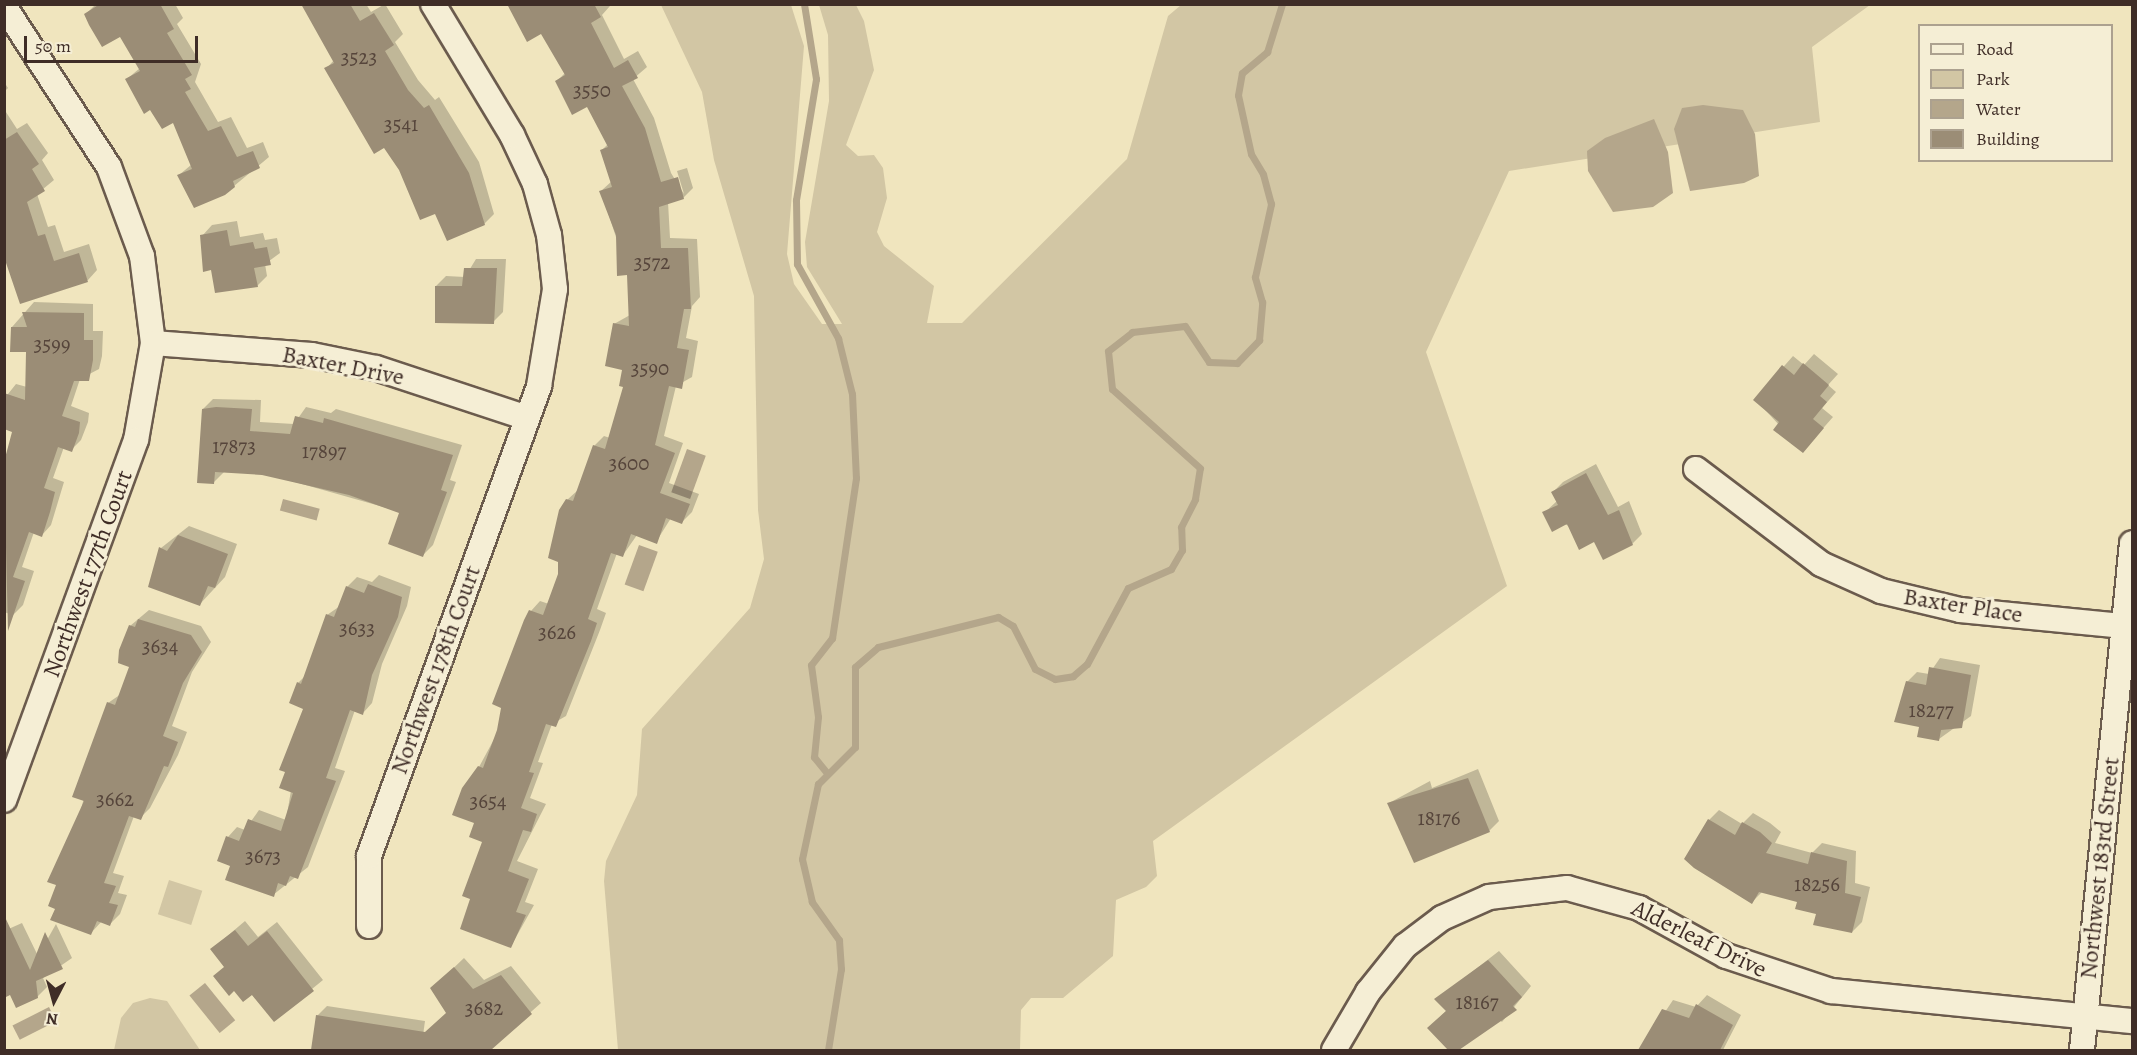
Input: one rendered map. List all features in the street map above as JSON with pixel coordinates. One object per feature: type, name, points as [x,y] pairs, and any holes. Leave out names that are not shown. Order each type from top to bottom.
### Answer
[{"type":"street","name":"Northwest 178th Court","points":[[369,926],[369,856],[527,418],[551,337],[555,289],[549,235],[535,183],[512,135],[433,4]]},
{"type":"street","name":"Northwest 177th Court","points":[[4,6],[35,47],[113,176],[142,256],[153,343],[136,440],[4,800]]},
{"type":"street","name":"Baxter Drive","points":[[153,343],[312,355],[376,368],[527,418]]},
{"type":"street","name":"Baxter Place","points":[[1696,469],[1821,564],[1881,591],[1960,610],[2124,626]]},
{"type":"street","name":"Northwest 183rd Street","points":[[2082,1050],[2133,543]]},
{"type":"street","name":"Alderleaf Drive","points":[[1334,1050],[1368,992],[1405,946],[1442,918],[1489,897],[1546,889],[1617,900],[1725,956],[1773,977],[1831,991],[2133,1021]]},
{"type":"green space","points":[[661,5],[791,5],[804,46],[787,254],[794,284],[822,324],[842,324],[807,267],[805,242],[829,101],[828,35],[819,5],[856,5],[864,21],[874,70],[846,145],[858,156],[874,155],[883,168],[887,198],[877,232],[884,246],[934,286],[927,323],[962,323],[1127,159],[1168,16],[1181,5],[1870,5],[1812,47],[1820,122],[1509,171],[1426,352],[1507,586],[1153,841],[1157,876],[1146,887],[1116,900],[1113,956],[1063,998],[1031,998],[1021,1010],[1020,1050],[618,1050],[604,881],[606,861],[637,795],[642,729],[750,608],[764,559],[758,510],[754,296],[714,160],[702,92]]},
{"type":"green space","points":[[169,880],[202,891],[191,925],[158,914]]},
{"type":"green space","points":[[150,998],[167,1001],[200,1050],[114,1050],[121,1018],[133,1003]]},
{"type":"water","points":[[1703,105],[1743,110],[1755,134],[1759,176],[1744,183],[1690,191],[1674,129],[1682,108]]},
{"type":"water","points":[[1654,119],[1668,152],[1673,193],[1653,207],[1613,212],[1588,171],[1587,151],[1605,138]]},
{"type":"water","points":[[687,449],[706,456],[690,499],[671,492]]},
{"type":"water","points":[[283,499],[320,509],[317,520],[280,511]]},
{"type":"water","points":[[639,545],[658,552],[643,591],[625,584]]},
{"type":"water","points":[[205,983],[235,1020],[220,1033],[189,996]]},
{"type":"water","points":[[49,1007],[56,1021],[20,1040],[12,1026]]},
{"type":"building","points":[[100,4],[160,4],[174,29],[167,33],[192,75],[185,79],[191,89],[185,92],[208,131],[221,126],[237,157],[253,151],[260,168],[233,181],[235,187],[225,195],[194,208],[177,175],[192,169],[173,123],[162,129],[150,110],[144,114],[125,79],[140,71],[120,37],[102,47],[89,25],[84,14]]},
{"type":"building","points":[[301,4],[350,4],[360,21],[374,13],[394,45],[385,51],[408,90],[424,108],[429,105],[469,173],[485,225],[447,241],[435,214],[420,220],[399,170],[384,148],[374,154],[324,68],[334,63]]},
{"type":"building","points":[[507,4],[594,4],[601,17],[591,23],[614,68],[628,60],[638,78],[622,86],[645,128],[661,182],[678,177],[684,199],[659,207],[661,248],[688,248],[691,309],[684,309],[677,348],[689,350],[682,389],[669,386],[655,445],[675,453],[660,493],[690,504],[682,524],[666,518],[657,544],[631,534],[623,557],[611,553],[588,619],[597,623],[591,641],[556,727],[546,724],[529,772],[534,773],[521,808],[537,814],[531,832],[523,830],[508,871],[529,879],[516,912],[526,915],[511,948],[460,929],[470,899],[462,896],[482,842],[469,837],[474,823],[452,815],[462,788],[478,766],[483,768],[497,730],[501,708],[492,704],[524,620],[529,610],[543,615],[558,574],[558,562],[548,558],[559,510],[566,499],[573,501],[593,445],[605,449],[623,387],[619,386],[622,370],[605,366],[613,323],[629,326],[627,275],[617,276],[616,235],[599,191],[612,187],[600,150],[608,147],[587,107],[572,115],[555,81],[565,75],[541,34],[527,42]]},
{"type":"building","points":[[17,132],[39,164],[32,169],[45,191],[27,202],[38,236],[45,234],[54,261],[79,253],[88,282],[20,304],[4,257],[4,140]]},
{"type":"building","points":[[227,230],[230,246],[253,242],[255,249],[267,247],[271,265],[254,268],[258,287],[215,293],[211,270],[203,272],[200,235]]},
{"type":"building","points":[[464,268],[497,268],[494,324],[435,323],[435,286],[462,286]]},
{"type":"building","points":[[22,312],[84,313],[84,340],[93,340],[93,360],[89,381],[74,381],[62,416],[80,422],[79,433],[72,452],[58,447],[44,488],[55,492],[42,537],[29,532],[13,577],[25,581],[8,631],[4,462],[12,432],[4,429],[4,393],[25,400],[26,352],[10,352],[11,327],[27,327]]},
{"type":"building","points":[[1803,363],[1829,385],[1820,396],[1827,402],[1813,419],[1824,428],[1803,453],[1773,430],[1779,422],[1753,400],[1782,365],[1794,375]]},
{"type":"building","points":[[216,407],[252,409],[250,431],[290,434],[295,416],[323,423],[324,418],[453,455],[441,490],[447,492],[423,557],[388,544],[399,513],[349,495],[262,475],[215,472],[214,484],[197,483],[202,409]]},
{"type":"building","points":[[1586,473],[1608,515],[1619,510],[1633,545],[1603,560],[1594,542],[1579,550],[1567,524],[1552,532],[1542,512],[1558,505],[1551,492]]},
{"type":"building","points":[[178,535],[228,554],[215,588],[208,586],[200,606],[148,587],[159,547],[167,551]]},
{"type":"building","points":[[368,584],[402,597],[398,617],[372,675],[363,715],[350,710],[326,778],[336,781],[298,879],[290,876],[286,886],[278,883],[274,897],[225,880],[230,866],[217,861],[226,836],[239,841],[248,819],[281,831],[293,793],[279,788],[285,772],[279,770],[303,709],[289,703],[297,682],[301,684],[326,614],[334,617],[346,586],[364,593]]},
{"type":"building","points":[[138,619],[191,635],[202,652],[183,683],[163,736],[178,742],[168,767],[164,766],[141,820],[129,816],[104,883],[116,886],[109,903],[118,905],[110,926],[97,921],[91,935],[50,920],[55,909],[48,906],[56,885],[47,882],[84,801],[72,797],[107,702],[115,705],[129,667],[118,663],[119,650],[129,625],[135,627]]},
{"type":"building","points":[[1929,667],[1971,675],[1962,728],[1941,730],[1939,741],[1917,737],[1919,727],[1894,722],[1906,681],[1926,685]]},
{"type":"building","points":[[1468,778],[1490,832],[1414,863],[1387,803]]},
{"type":"building","points":[[1708,819],[1735,835],[1742,822],[1760,832],[1772,843],[1766,853],[1808,864],[1811,852],[1847,861],[1845,893],[1861,897],[1852,933],[1813,925],[1816,914],[1795,909],[1797,902],[1759,892],[1752,904],[1694,868],[1684,859]]},
{"type":"building","points":[[4,915],[30,970],[45,932],[63,969],[36,981],[38,998],[16,1008],[10,995],[4,998]]},
{"type":"building","points":[[235,930],[248,946],[267,931],[314,991],[274,1022],[252,995],[243,1002],[234,991],[229,996],[213,976],[224,967],[210,949]]},
{"type":"building","points":[[1488,960],[1522,997],[1513,1006],[1517,1010],[1459,1050],[1448,1050],[1427,1028],[1446,1011],[1434,999]]},
{"type":"building","points":[[454,967],[473,989],[501,975],[532,1014],[491,1050],[311,1050],[316,1015],[425,1032],[446,1013],[430,988]]},
{"type":"building","points":[[1696,1004],[1733,1025],[1720,1050],[1638,1050],[1662,1009],[1689,1018]]},
{"type":"waterway","points":[[804,4],[816,79],[796,200],[797,264],[838,338],[852,394],[856,478],[832,638],[811,665],[818,717],[814,757],[826,772]]},
{"type":"waterway","points":[[828,1050],[841,969],[839,940],[812,902],[802,859],[818,784],[855,747],[855,667],[878,647],[998,617],[1013,626],[1035,669],[1055,679],[1073,676],[1087,664],[1128,588],[1171,569],[1182,550],[1181,527],[1195,499],[1200,468],[1112,389],[1108,351],[1132,332],[1185,326],[1209,362],[1237,363],[1259,340],[1262,302],[1255,277],[1271,204],[1263,174],[1251,154],[1238,95],[1242,73],[1267,52],[1282,4]]}]
